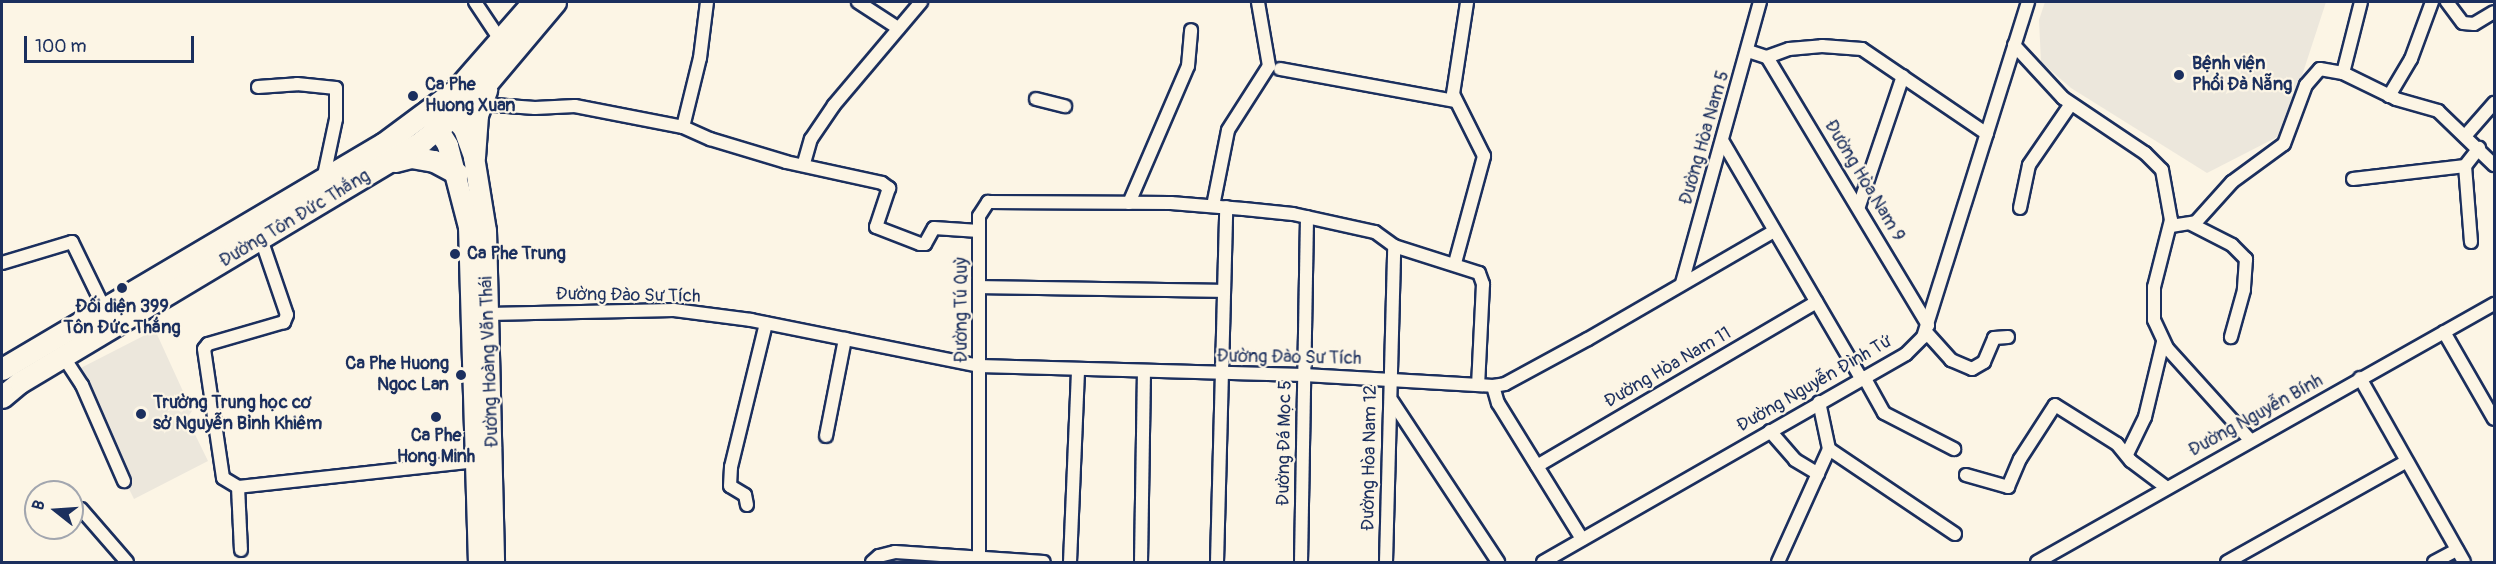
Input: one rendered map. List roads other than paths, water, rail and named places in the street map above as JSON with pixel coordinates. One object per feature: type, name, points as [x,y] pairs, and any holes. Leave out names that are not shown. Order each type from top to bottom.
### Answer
[{"type":"highway","name":"Đường Tôn Đức Thắng","points":[[2,397],[63,356],[392,162],[440,115],[533,2]]},
{"type":"highway","name":"Đường Tôn Đức Thắng","points":[[2,369],[323,180],[440,115],[492,79],[555,2]]},
{"type":"highway","points":[[474,156],[480,104],[492,79]]},
{"type":"highway","points":[[392,162],[411,158],[434,161],[457,172]]},
{"type":"main road","name":"Đường Hoàng Văn Thái","points":[[440,115],[474,156],[486,231],[494,562]]},
{"type":"main road","name":"Đường Hoàng Văn Thái","points":[[440,115],[457,172],[469,227],[478,461],[479,562]]},
{"type":"street","points":[[475,2],[501,40]]},
{"type":"street","points":[[682,127],[700,58],[707,2]]},
{"type":"street","points":[[858,2],[898,28]]},
{"type":"street","points":[[804,163],[811,140],[834,105],[921,2]]},
{"type":"street","points":[[1213,206],[1228,130],[1269,66],[1257,2]]},
{"type":"street","points":[[1455,263],[1484,156],[1455,101],[1467,2]]},
{"type":"street","name":"Đường Hòa Nam 5","points":[[1682,283],[1760,2]]},
{"type":"street","name":"Đường Nguyễn Đình Tứ","points":[[1543,562],[1906,354],[1927,329],[2028,2]]},
{"type":"street","points":[[2343,73],[2361,2]]},
{"type":"street","points":[[2389,96],[2411,59],[2432,2]]},
{"type":"street","points":[[2447,2],[2463,23],[2475,24],[2494,12]]},
{"type":"street","points":[[1130,202],[1188,66],[1191,30]]},
{"type":"street","points":[[1748,51],[1767,57],[1789,49],[1846,45],[1862,49],[1987,134]]},
{"type":"street","points":[[2014,45],[2071,104],[2155,161],[2165,177],[2170,226],[2153,300],[2154,320],[2163,342],[2250,440]]},
{"type":"street","name":"Đường Hòa Nam 9","points":[[1767,57],[1859,206],[1927,329],[1952,360],[1972,369],[1984,362],[1994,338],[2007,337]]},
{"type":"street","points":[[1280,69],[1455,101]]},
{"type":"street","points":[[2191,224],[2232,182],[2284,144],[2314,74],[2326,69],[2343,73],[2389,96],[2439,111],[2494,165]]},
{"type":"street","points":[[1859,206],[1903,76]]},
{"type":"street","points":[[258,87],[297,84],[336,88],[336,118],[323,180]]},
{"type":"street","points":[[1036,99],[1065,106]]},
{"type":"street","points":[[2466,135],[2494,103]]},
{"type":"street","points":[[480,104],[535,108],[575,106],[682,127],[710,140],[882,183],[889,188],[875,224],[881,232],[922,245],[934,228],[979,231]]},
{"type":"street","points":[[2020,208],[2029,165],[2071,104]]},
{"type":"street","points":[[1723,142],[1884,413],[1954,449]]},
{"type":"street","points":[[2471,242],[2465,166],[2479,148]]},
{"type":"street","points":[[2353,179],[2465,166]]},
{"type":"street","name":"Đường Tú Quỳ","points":[[979,561],[981,287],[979,231],[981,208],[996,201],[1130,202],[1213,206],[1307,217],[1375,232],[1394,246],[1477,270],[1482,279],[1478,385]]},
{"type":"street","points":[[1217,562],[1226,207]]},
{"type":"street","name":"Đường Đá Mọc 5","points":[[1301,562],[1307,217]]},
{"type":"street","points":[[2170,226],[2191,224],[2232,245],[2246,259],[2244,290],[2230,337]]},
{"type":"street","name":"Đường Đào Sư Tích","points":[[488,314],[674,310],[766,323],[979,366],[1144,373],[1304,375],[1493,386],[1505,384],[1567,350],[1774,231]]},
{"type":"street","points":[[261,239],[287,315],[284,322],[208,344],[204,349],[223,478],[238,487],[478,461]]},
{"type":"street","points":[[2,263],[72,242],[104,308]]},
{"type":"street","name":"Đường Hòa Nam 12","points":[[1386,562],[1392,401],[1389,379],[1394,246]]},
{"type":"street","points":[[981,287],[1224,291]]},
{"type":"street","name":"Đường Hòa Nam 11","points":[[1537,466],[1817,302]]},
{"type":"street","name":"Đường Nguyễn Bính","points":[[2037,562],[2494,304]]},
{"type":"street","points":[[747,505],[745,495],[734,490],[729,482],[766,323]]},
{"type":"street","points":[[2444,332],[2494,419]]},
{"type":"street","points":[[826,436],[845,339]]},
{"type":"street","points":[[2128,452],[2145,417],[2163,342]]},
{"type":"street","points":[[63,356],[82,385],[124,481]]},
{"type":"street","points":[[1070,562],[1078,370]]},
{"type":"street","points":[[1141,562],[1144,373]]},
{"type":"street","points":[[2360,378],[2464,562]]},
{"type":"street","points":[[1493,386],[1498,403],[1582,539]]},
{"type":"street","points":[[1392,401],[1498,562]]},
{"type":"street","points":[[1778,562],[1829,449],[1819,402]]},
{"type":"street","points":[[1966,475],[2008,487],[2020,459],[2055,405],[2128,452],[2132,461],[2167,488]]},
{"type":"street","points":[[1770,431],[1795,460],[1818,474]]},
{"type":"street","points":[[1829,449],[1955,534]]},
{"type":"street","points":[[2227,562],[2407,461]]},
{"type":"street","points":[[238,487],[241,550]]},
{"type":"street","points":[[84,512],[127,562]]},
{"type":"street","points":[[2434,562],[2457,550]]},
{"type":"street","points":[[872,562],[895,552],[979,561],[1044,562]]},
{"type":"place","name":"Bệnh viện Phổi Đà Nẵng","points":[[2179,75]]},
{"type":"place","name":"Ca Phe Huong Xuan","points":[[413,96]]},
{"type":"place","name":"Ca Phe Trung","points":[[455,254]]},
{"type":"place","name":"Đối diện 399 Tôn Đức Thắng","points":[[122,288]]},
{"type":"place","name":"Ca Phe Huong Ngoc Lan","points":[[461,375]]},
{"type":"place","name":"Trường Trung học cơ sở Nguyễn Bỉnh Khiêm","points":[[141,414]]},
{"type":"place","name":"Ca Phe Hong Minh","points":[[436,417]]}]
